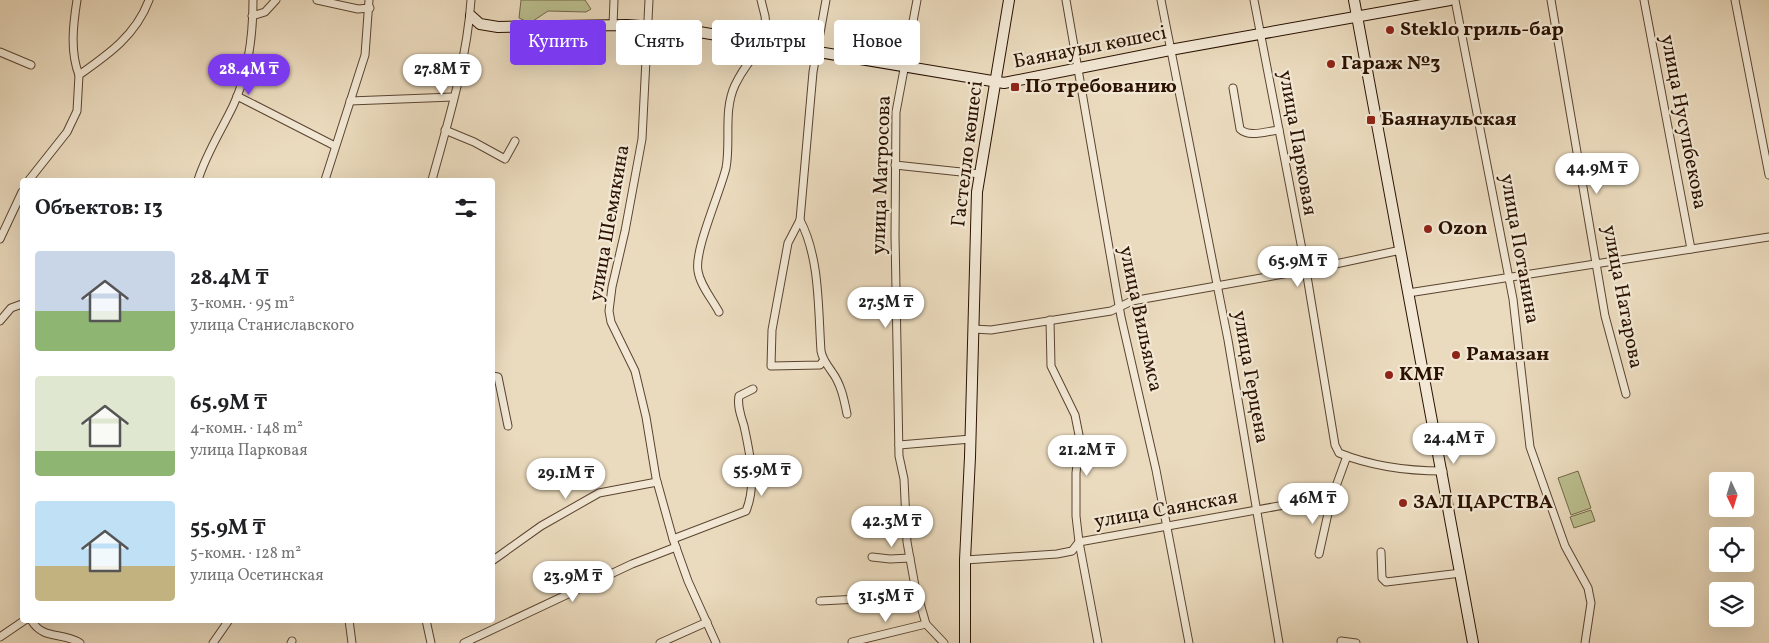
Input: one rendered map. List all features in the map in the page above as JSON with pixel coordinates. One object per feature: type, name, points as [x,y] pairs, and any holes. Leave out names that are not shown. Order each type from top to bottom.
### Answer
[{"type":"street","points":[[30,178],[68,132],[76,111],[79,75],[75,63],[74,18],[77,0]]},
{"type":"street","points":[[79,75],[125,40],[143,16],[149,0]]},
{"type":"street","points":[[199,178],[244,78],[250,49],[253,0]]},
{"type":"street","points":[[252,16],[265,12],[276,0]]},
{"type":"street","points":[[317,0],[358,9],[370,4],[365,55],[326,178]]},
{"type":"street","points":[[433,178],[446,130],[470,16],[471,0]]},
{"type":"street","points":[[613,26],[614,0]]},
{"type":"street","name":"улица Шемякина","points":[[648,20],[649,0]]},
{"type":"street","points":[[760,0],[765,20]]},
{"type":"street","points":[[822,20],[826,0]]},
{"type":"street","name":"улица Матросова","points":[[917,0],[896,112],[899,445],[910,558],[918,596],[926,624],[944,643]]},
{"type":"street","name":"Гастелло көшесі","points":[[965,643],[965,560],[971,439],[977,192],[1009,0]]},
{"type":"street","name":"улица Вильямса","points":[[1066,0],[1120,307],[1156,470],[1189,643]]},
{"type":"street","name":"улица Герцена","points":[[1161,0],[1217,285],[1280,643]]},
{"type":"street","name":"улица Парковая","points":[[1254,0],[1306,270],[1335,445],[1339,453],[1346,456]]},
{"type":"street","points":[[1354,0],[1443,471],[1473,643]]},
{"type":"street","name":"Баянауыл көшесі","points":[[824,53],[995,81],[1014,82],[1260,33],[1358,18],[1450,0]]},
{"type":"street","name":"улица Потанина","points":[[1455,0],[1509,277],[1530,446],[1565,546],[1588,588],[1591,603],[1584,643]]},
{"type":"street","name":"улица Натарова","points":[[1551,0],[1605,316],[1626,394]]},
{"type":"street","name":"улица Нусупбекова","points":[[1644,0],[1692,249]]},
{"type":"street","points":[[1735,0],[1769,175]]},
{"type":"street","name":"Баянауыл көшесі","points":[[470,16],[480,24],[498,27],[616,26]]},
{"type":"street","points":[[0,52],[31,64]]},
{"type":"street","name":"улица Шемякина","points":[[646,65],[642,139],[625,231],[612,287],[611,322],[635,372],[646,417],[657,482],[672,539],[688,581],[716,643]]},
{"type":"street","points":[[719,312],[701,282],[697,257],[717,202],[726,166],[729,105],[735,86],[747,65]]},
{"type":"street","points":[[815,65],[800,220],[791,234],[784,262],[772,330],[771,366],[820,365],[823,361]]},
{"type":"street","points":[[1233,88],[1240,129],[1243,132],[1253,134],[1279,130]]},
{"type":"street","points":[[237,96],[335,146]]},
{"type":"street","points":[[350,101],[453,97]]},
{"type":"street","points":[[446,130],[474,142],[505,159],[515,141]]},
{"type":"street","points":[[895,165],[980,174]]},
{"type":"street","points":[[0,239],[20,197]]},
{"type":"street","points":[[800,220],[808,234],[815,274],[823,361],[832,372],[842,391],[847,414]]},
{"type":"street","points":[[1408,293],[1769,237]]},
{"type":"street","points":[[974,328],[991,330],[1110,311],[1132,301],[1306,270],[1401,250]]},
{"type":"street","points":[[0,321],[10,308],[20,305]]},
{"type":"street","points":[[1050,320],[1051,366],[1075,415],[1080,440],[1075,498],[1079,542],[1098,643]]},
{"type":"street","points":[[495,376],[498,376],[508,426]]},
{"type":"street","points":[[672,539],[746,510],[750,501],[752,478],[750,451],[737,404],[740,396],[752,389]]},
{"type":"street","points":[[899,445],[971,439]]},
{"type":"street","points":[[1320,554],[1331,500],[1346,456],[1403,468],[1443,471]]},
{"type":"street","points":[[495,559],[541,526],[599,493],[657,482]]},
{"type":"street","name":"улица Саянская","points":[[965,560],[1057,554],[1072,551],[1079,542],[1323,498],[1331,500]]},
{"type":"street","points":[[873,525],[906,522]]},
{"type":"street","points":[[464,643],[632,564],[676,547]]},
{"type":"street","points":[[1381,552],[1382,578],[1386,582],[1460,573]]},
{"type":"street","points":[[872,557],[890,559],[910,558]]},
{"type":"street","points":[[820,601],[918,596]]},
{"type":"street","points":[[660,643],[706,622]]},
{"type":"street","points":[[0,637],[21,623]]},
{"type":"street","points":[[33,623],[36,629],[41,632],[74,639],[80,643]]},
{"type":"street","points":[[212,643],[226,623]]},
{"type":"street","points":[[349,623],[352,643]]},
{"type":"street","points":[[427,623],[431,643]]},
{"type":"street","points":[[852,642],[926,624]]},
{"type":"street","points":[[1341,641],[1356,643]]},
{"type":"green space","points":[[521,0],[585,0],[591,9],[586,12],[548,11],[534,20],[519,18]]},
{"type":"green space","points":[[1578,471],[1591,508],[1571,515],[1558,478]]},
{"type":"green space","points":[[1591,510],[1595,521],[1574,528],[1570,517]]},
{"type":"place","name":"Steklo гриль-бар","points":[[1390,30]]},
{"type":"place","name":"Гараж №3","points":[[1331,64]]},
{"type":"place","name":"По требованию","points":[[1015,87]]},
{"type":"place","name":"Баянаульская","points":[[1371,120]]},
{"type":"place","name":"Ozon","points":[[1428,229]]},
{"type":"place","name":"Рамазан","points":[[1456,355]]},
{"type":"place","name":"KMF","points":[[1389,375]]},
{"type":"place","name":"ЗАЛ ЦАРСТВА","points":[[1403,503]]}]
